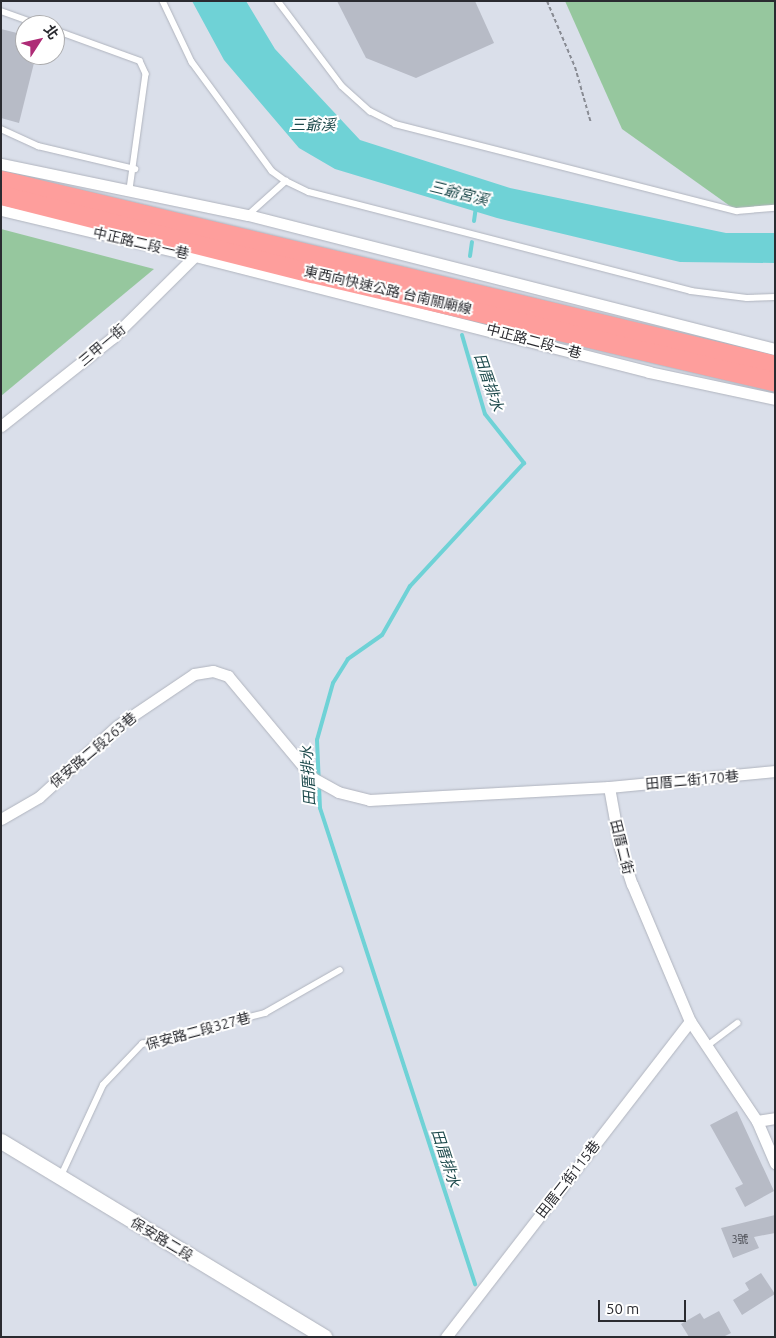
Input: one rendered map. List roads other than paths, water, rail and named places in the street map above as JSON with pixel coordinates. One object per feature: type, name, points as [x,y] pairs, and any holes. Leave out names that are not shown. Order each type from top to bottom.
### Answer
[{"type":"highway","name":"東西向快速公路 台南關廟線","points":[[1,180],[775,365]]},
{"type":"highway","name":"東西向快速公路 台南關廟線","points":[[1,195],[312,273],[775,382]]},
{"type":"street","points":[[1,164],[248,215],[775,348]]},
{"type":"street","name":"中正路二段一巷","points":[[1,210],[195,256],[648,372],[775,399]]},
{"type":"street","name":"三甲一街","points":[[1,426],[112,338],[195,256]]},
{"type":"street","name":"保安路二段263巷","points":[[1,819],[39,797],[117,726],[194,674],[213,671],[228,676],[317,781],[338,792],[369,800],[609,787]]},
{"type":"street","name":"田厝二街170巷","points":[[609,787],[775,771]]},
{"type":"street","name":"田厝二街","points":[[609,787],[620,848],[632,884],[690,1021],[758,1121],[775,1163]]},
{"type":"street","name":"田厝二街115巷","points":[[446,1337],[690,1021]]},
{"type":"street","points":[[758,1121],[775,1118]]},
{"type":"street","name":"保安路二段","points":[[1,1141],[324,1337]]},
{"type":"lane","points":[[163,1],[192,62],[272,171],[286,181],[309,192],[691,291],[747,298],[775,297]]},
{"type":"lane","points":[[278,1],[342,86],[370,111],[395,124],[737,211],[775,208]]},
{"type":"lane","points":[[1,11],[15,16]]},
{"type":"lane","points":[[65,34],[140,61],[146,74],[135,169],[130,190]]},
{"type":"lane","points":[[1,129],[38,146],[135,169]]},
{"type":"lane","points":[[248,215],[286,181]]},
{"type":"lane","name":"保安路二段327巷","points":[[60,1178],[102,1085],[142,1044],[265,1013],[340,970]]},
{"type":"lane","points":[[706,1047],[737,1024]]},
{"type":"water","name":"三爺溪","points":[[192,1],[246,1],[275,49],[360,140],[510,188],[726,233],[775,233],[775,263],[680,262],[497,218],[335,169],[299,148],[224,60]]},
{"type":"waterway","name":"田厝排水","points":[[474,221],[476,206]]},
{"type":"waterway","name":"田厝排水","points":[[470,256],[472,242]]},
{"type":"waterway","name":"田厝排水","points":[[462,335],[485,414],[524,463],[410,586],[382,635],[348,659],[333,683],[317,740],[320,808],[475,1284]]},
{"type":"water label","name":"三爺宮溪","points":[[459,193]]}]
